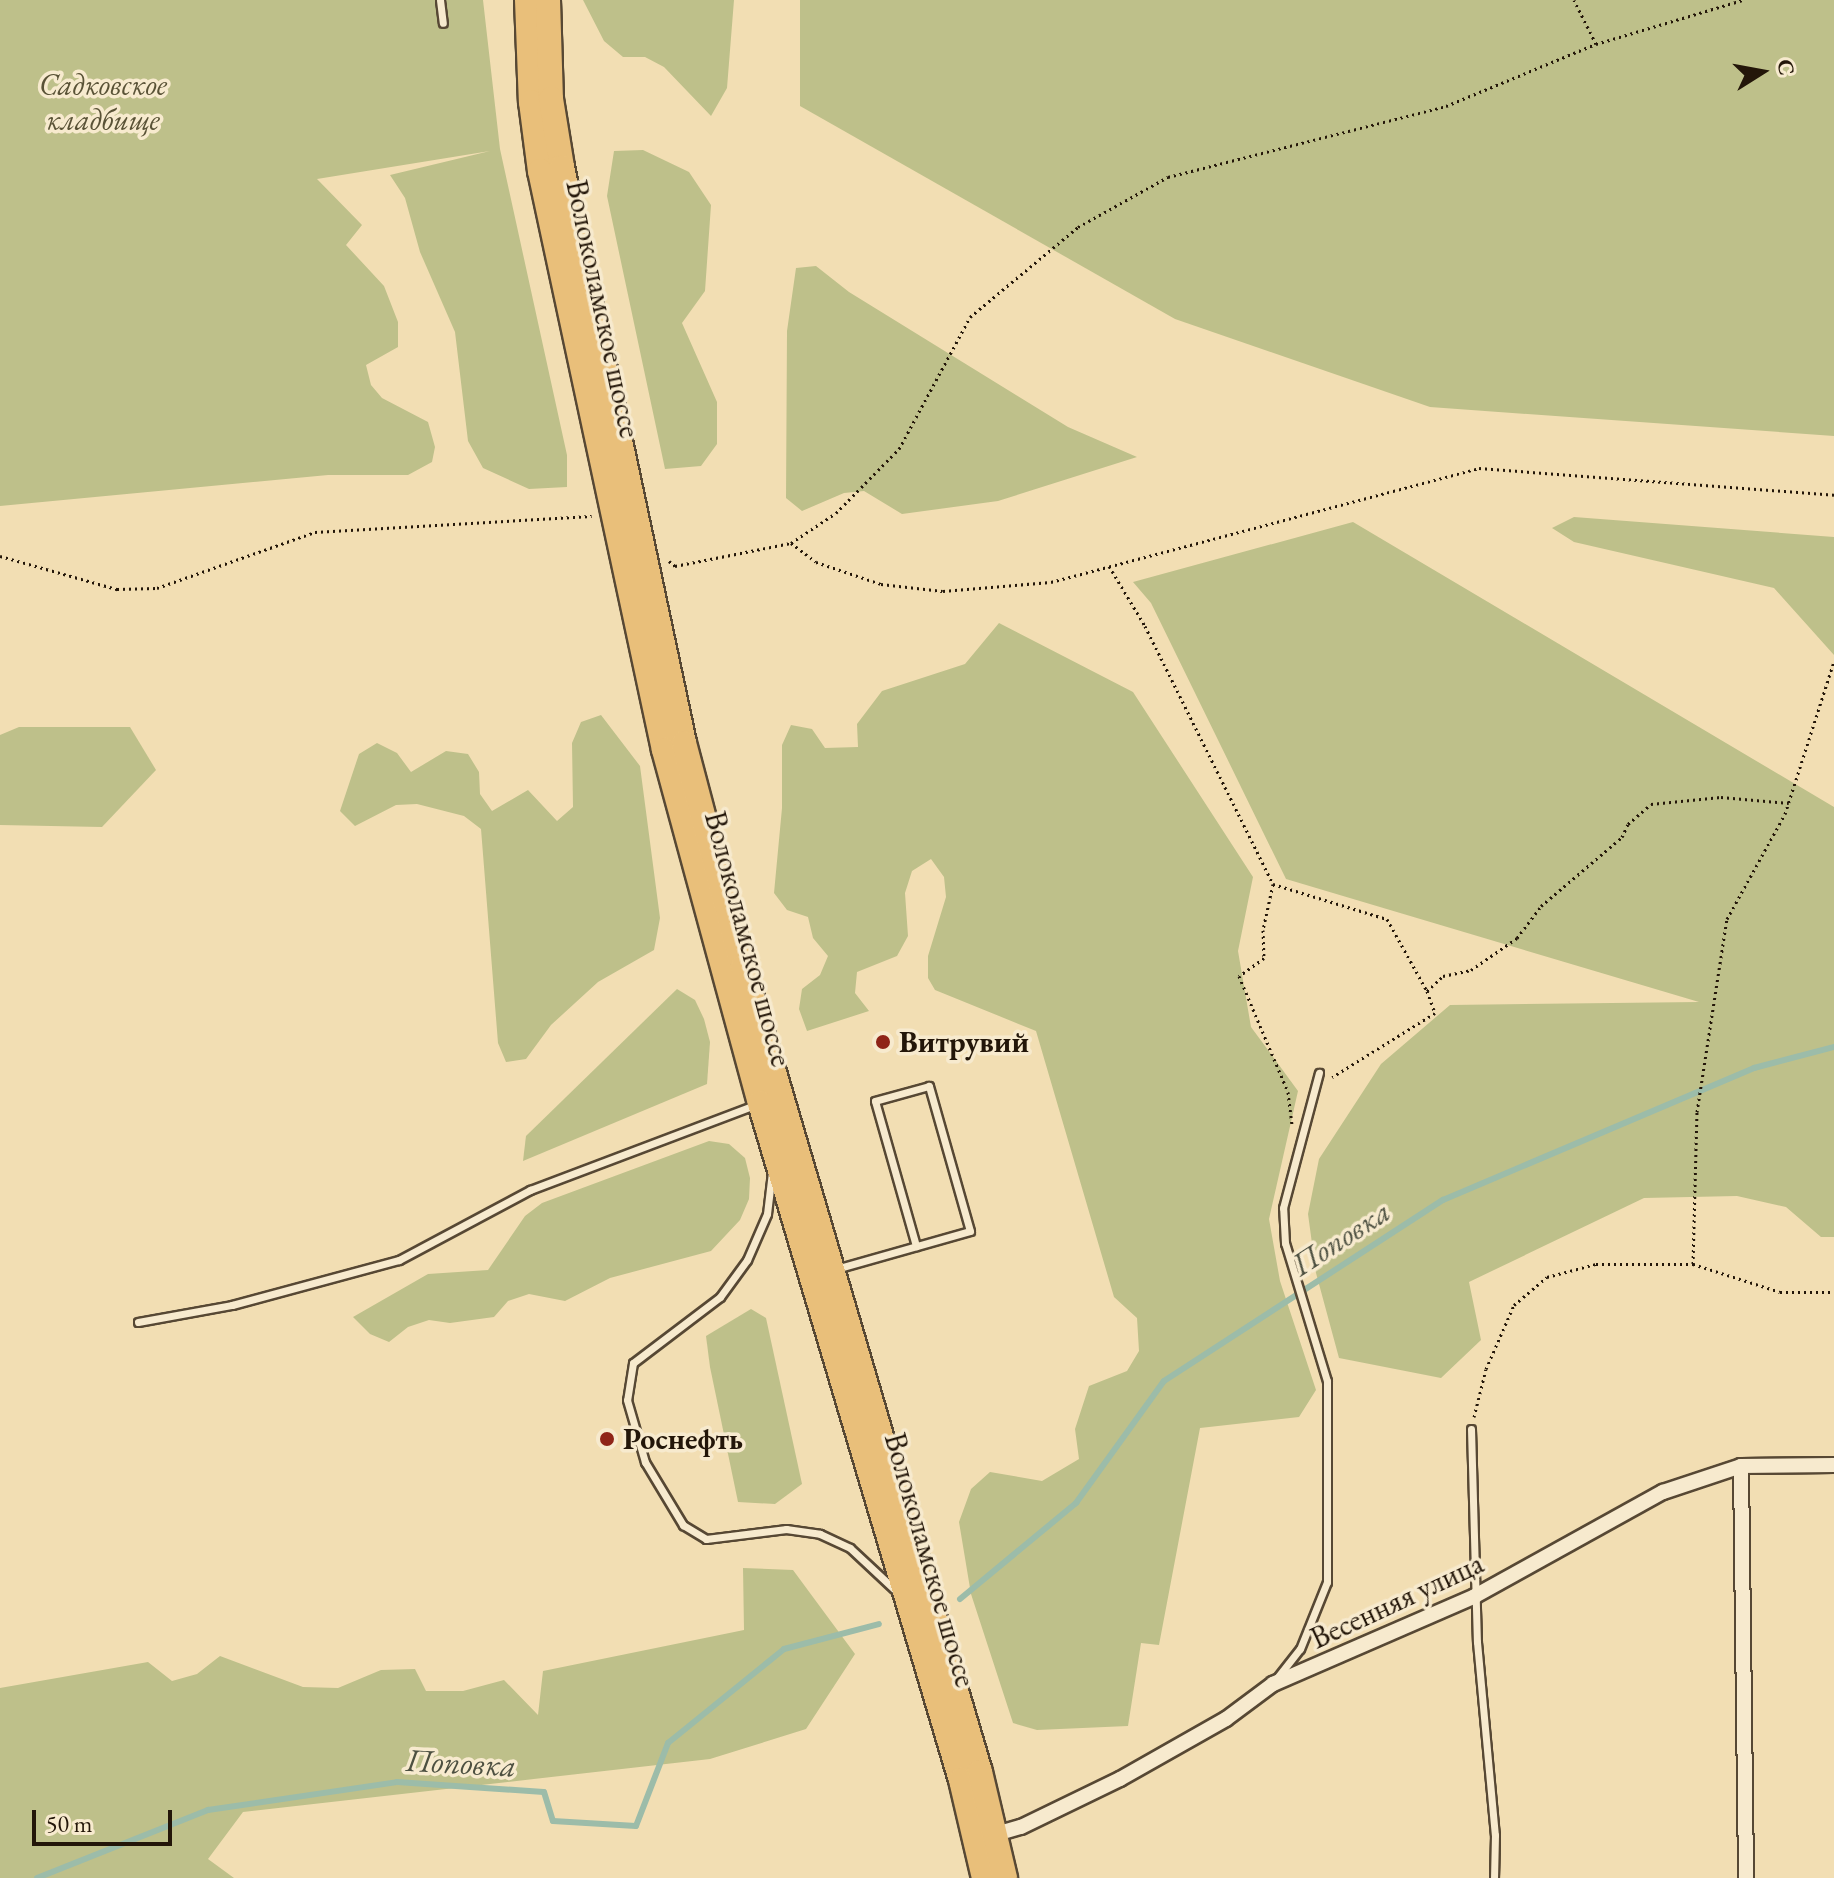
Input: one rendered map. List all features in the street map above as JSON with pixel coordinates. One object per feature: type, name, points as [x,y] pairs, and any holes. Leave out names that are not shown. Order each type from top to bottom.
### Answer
[{"type":"main road","name":"Волоколамское шоссе","points":[[527,0],[531,102],[540,171],[667,763],[770,1100],[832,1270],[996,1834],[1005,1878]]},
{"type":"main road","name":"Волоколамское шоссе","points":[[548,0],[551,99],[581,264],[684,743],[770,1100],[774,1150],[911,1613],[984,1878]]},
{"type":"street","name":"Весенняя улица","points":[[996,1834],[1021,1827],[1120,1779],[1226,1719],[1273,1684],[1475,1596],[1663,1492],[1741,1466],[1834,1465]]},
{"type":"street","points":[[1741,1466],[1746,1878]]},
{"type":"lane","points":[[440,0],[443,23]]},
{"type":"lane","points":[[1273,1684],[1300,1649],[1327,1582],[1327,1381],[1285,1243],[1283,1208],[1319,1073]]},
{"type":"lane","points":[[832,1270],[970,1231],[929,1086],[875,1101],[916,1246]]},
{"type":"lane","points":[[138,1322],[232,1305],[399,1260],[530,1190],[770,1100]]},
{"type":"lane","points":[[774,1150],[767,1214],[747,1260],[720,1297],[633,1363],[627,1400],[642,1450],[683,1525],[706,1539],[786,1529],[820,1534],[850,1548],[883,1574],[911,1613]]},
{"type":"lane","points":[[1471,1429],[1475,1596],[1495,1835],[1494,1878]]},
{"type":"path","points":[[1574,0],[1596,44]]},
{"type":"path","points":[[675,566],[791,543],[836,513],[899,449],[970,317],[1078,227],[1168,177],[1446,106],[1596,44],[1743,0]]},
{"type":"path","points":[[791,543],[816,562],[881,584],[943,591],[1051,582],[1479,468],[1834,495]]},
{"type":"path","points":[[0,556],[117,589],[157,588],[315,532],[615,514]]},
{"type":"path","points":[[1109,566],[1145,626],[1273,884],[1263,930],[1264,958],[1239,976],[1288,1092],[1296,1158]]},
{"type":"path","points":[[1693,1264],[1697,1112],[1727,919],[1789,803],[1834,661]]},
{"type":"path","points":[[1427,991],[1443,976],[1471,970],[1517,938],[1541,906],[1622,837],[1628,824],[1651,804],[1721,797],[1789,803]]},
{"type":"path","points":[[1273,884],[1387,919],[1427,991],[1435,1013],[1315,1087]]},
{"type":"path","points":[[1471,1429],[1486,1369],[1514,1305],[1547,1277],[1596,1264],[1693,1264],[1780,1292],[1834,1292]]},
{"type":"green space","name":"Садковское кладбище","points":[[0,0],[483,0],[500,149],[567,455],[567,487],[529,489],[483,468],[468,441],[455,332],[420,252],[405,198],[390,175],[490,151],[317,179],[362,225],[346,245],[384,286],[398,322],[398,347],[366,365],[371,385],[382,398],[428,422],[435,447],[432,462],[408,475],[328,475],[0,506]]},
{"type":"green space","points":[[583,0],[734,0],[727,88],[711,116],[664,67],[645,57],[623,57],[604,41]]},
{"type":"green space","points":[[800,0],[1834,0],[1834,436],[1430,407],[1175,319],[800,106]]},
{"type":"green space","points":[[643,150],[689,172],[711,205],[705,291],[682,323],[717,402],[717,444],[701,466],[665,469],[607,196],[614,151]]},
{"type":"green space","points":[[816,266],[849,292],[1068,427],[1137,457],[998,501],[902,514],[864,491],[844,493],[802,511],[786,498],[787,331],[796,268]]},
{"type":"green space","points":[[1574,517],[1834,537],[1834,655],[1774,588],[1574,542],[1552,528]]},
{"type":"green space","points":[[1353,522],[1834,807],[1834,1237],[1821,1237],[1786,1207],[1737,1196],[1644,1198],[1469,1282],[1481,1340],[1441,1378],[1339,1358],[1316,1273],[1308,1214],[1319,1159],[1381,1064],[1450,1005],[1699,1002],[1286,879],[1151,603],[1133,582]]},
{"type":"green space","points":[[999,623],[1133,692],[1253,877],[1238,951],[1251,1027],[1298,1091],[1269,1219],[1280,1281],[1316,1390],[1299,1417],[1200,1428],[1159,1645],[1141,1643],[1128,1726],[1037,1730],[1013,1723],[971,1594],[959,1522],[971,1489],[990,1472],[1042,1481],[1079,1459],[1075,1429],[1089,1386],[1127,1371],[1139,1351],[1137,1318],[1114,1297],[1036,1031],[935,990],[928,978],[928,956],[946,897],[944,877],[931,859],[912,871],[905,893],[908,936],[897,956],[857,972],[855,993],[869,1011],[807,1031],[799,1009],[802,989],[820,975],[828,956],[813,938],[808,917],[787,910],[774,893],[782,808],[782,745],[791,725],[812,729],[825,748],[858,747],[857,724],[882,691],[965,664]]},
{"type":"green space","points":[[601,715],[640,766],[660,918],[654,950],[598,982],[551,1025],[526,1059],[506,1062],[498,1043],[481,829],[464,816],[417,804],[396,805],[355,826],[340,811],[359,754],[377,743],[397,753],[411,772],[446,751],[468,754],[479,772],[480,794],[492,811],[528,790],[557,821],[573,807],[572,743],[581,722]]},
{"type":"green space","points":[[19,727],[130,727],[156,770],[102,827],[0,825],[0,735]]},
{"type":"green space","points":[[677,989],[695,1000],[704,1019],[710,1042],[707,1084],[523,1161],[526,1136]]},
{"type":"green space","points":[[709,1141],[729,1144],[745,1158],[750,1178],[749,1199],[740,1220],[711,1251],[610,1278],[565,1301],[529,1294],[508,1301],[494,1317],[450,1323],[429,1320],[408,1327],[389,1342],[370,1334],[353,1317],[428,1274],[488,1270],[525,1216],[542,1203]]},
{"type":"green space","points":[[751,1309],[766,1318],[802,1484],[775,1504],[738,1502],[706,1336]]},
{"type":"green space","points":[[743,1568],[793,1570],[855,1654],[806,1729],[710,1759],[243,1812],[208,1859],[234,1878],[0,1878],[0,1688],[148,1662],[172,1681],[197,1674],[220,1656],[303,1687],[338,1688],[381,1670],[415,1669],[426,1691],[463,1691],[504,1680],[538,1715],[543,1671],[744,1630]]},
{"type":"waterway","name":"Поповка","points":[[960,1599],[1076,1503],[1164,1381],[1443,1200],[1754,1068],[1834,1047]]},
{"type":"waterway","name":"Поповка","points":[[37,1878],[208,1810],[397,1782],[544,1792],[553,1821],[636,1826],[668,1743],[784,1649],[879,1624]]},
{"type":"place","name":"Витрувий","points":[[883,1042]]},
{"type":"place","name":"Роснефть","points":[[607,1439]]}]
